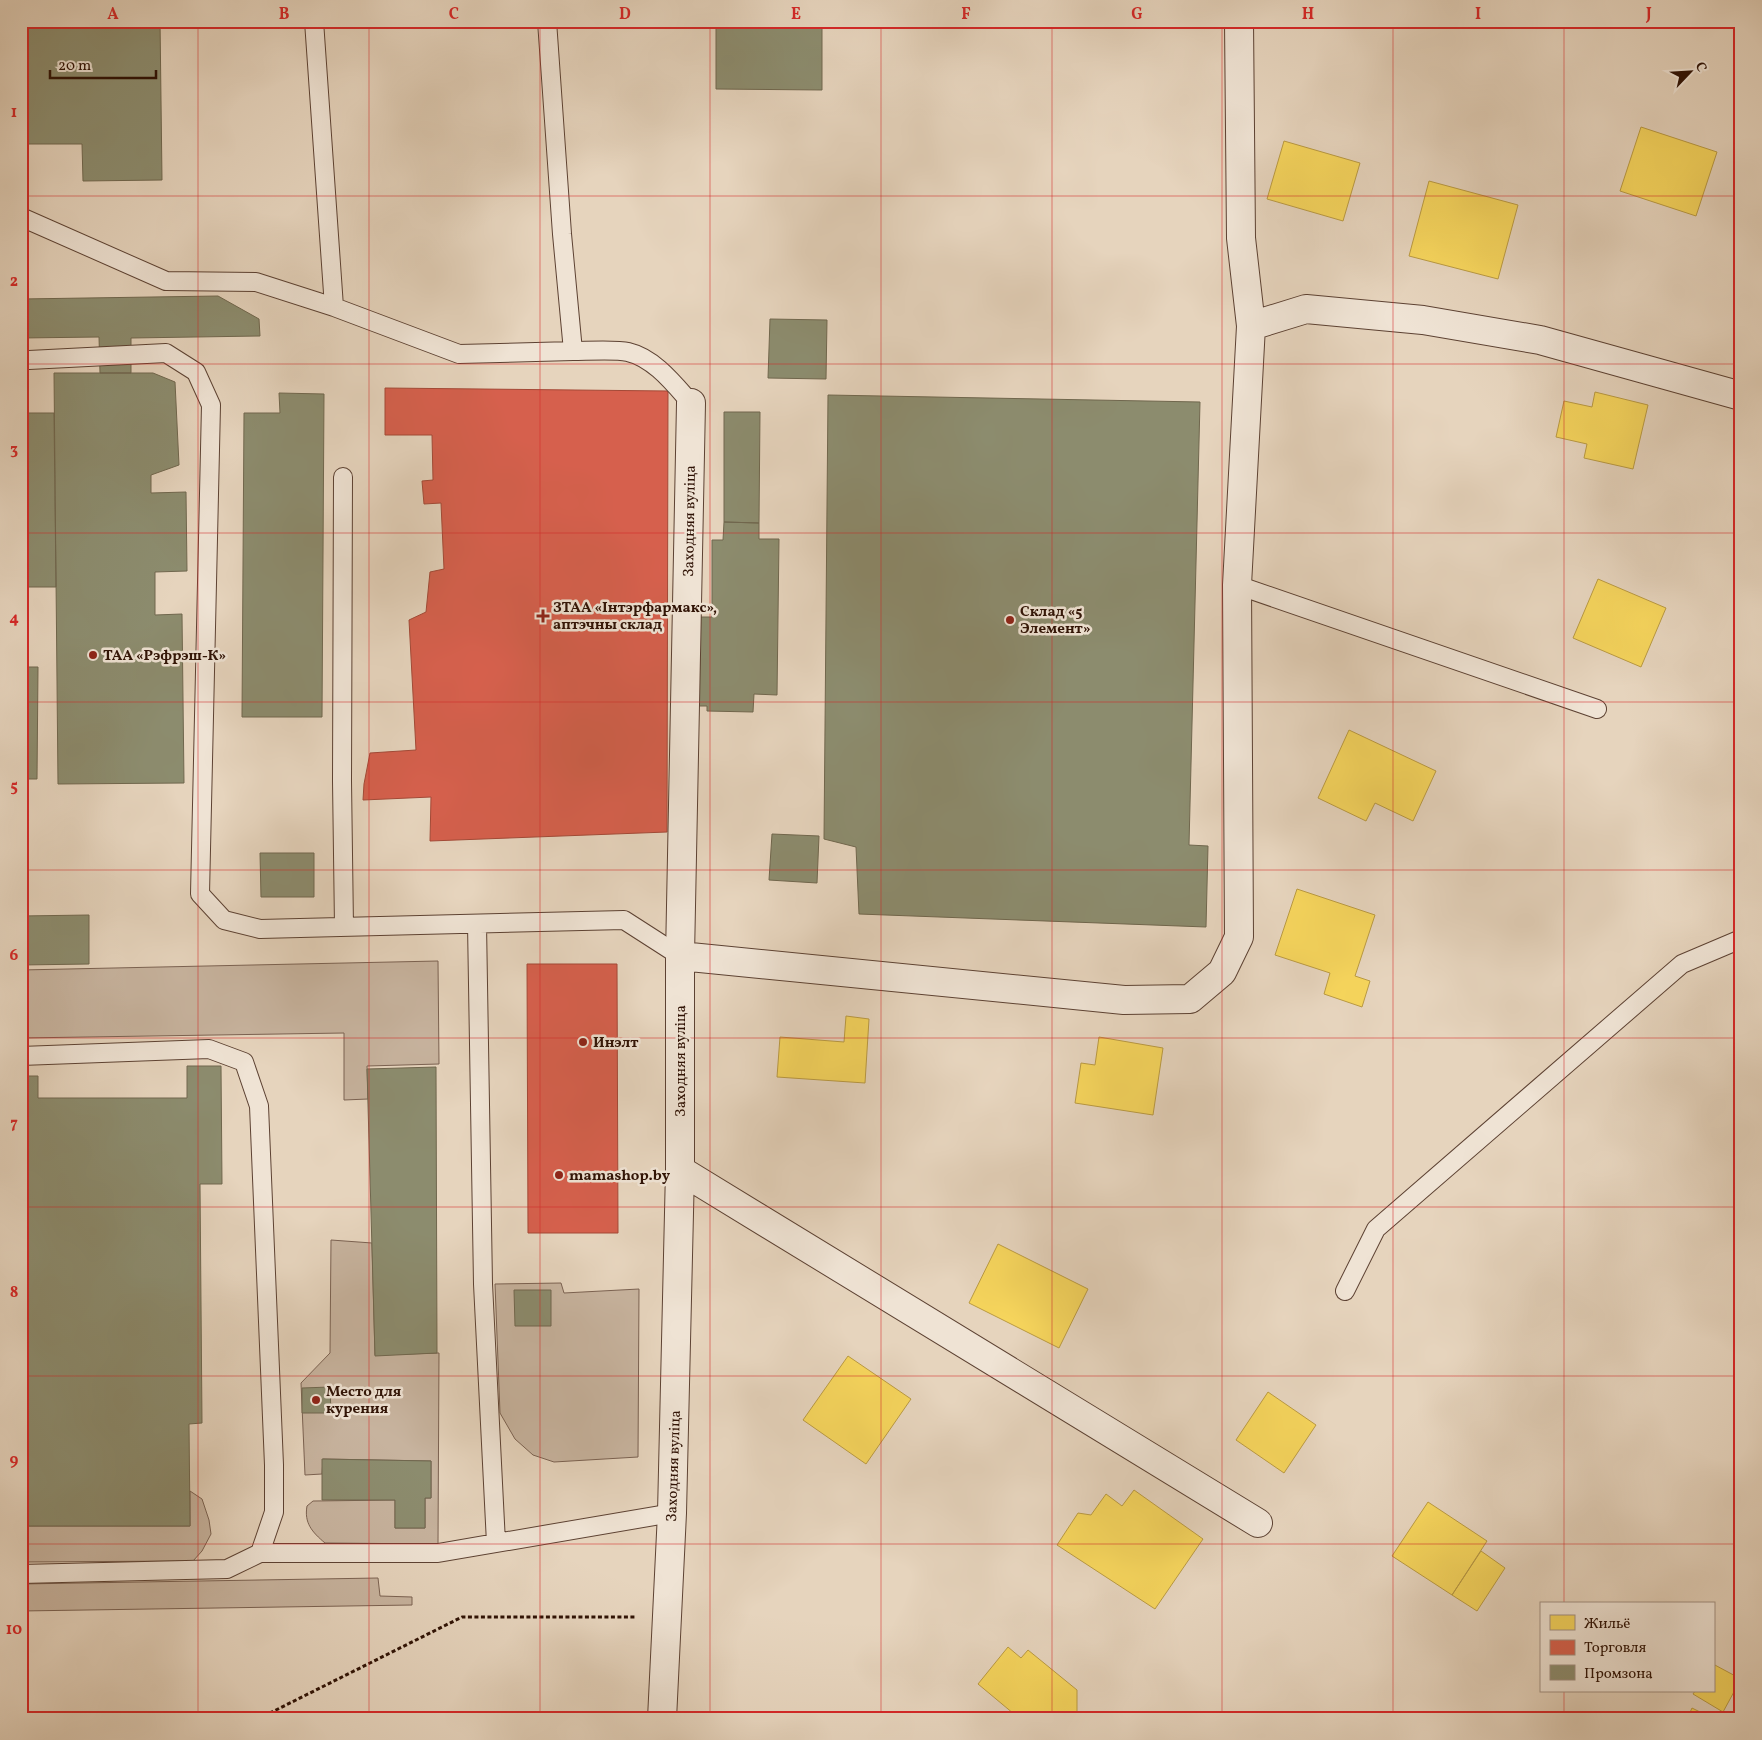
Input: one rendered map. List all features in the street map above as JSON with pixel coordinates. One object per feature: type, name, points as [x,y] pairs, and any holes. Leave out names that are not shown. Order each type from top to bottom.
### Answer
[{"type":"street","points":[[680,956],[1124,1000],[1190,999],[1222,972],[1239,937],[1236,585],[1251,326],[1241,238],[1239,21]]},
{"type":"street","points":[[1251,326],[1306,309],[1423,320],[1540,340],[1741,396]]},
{"type":"street","name":"Заходняя вуліца","points":[[662,1719],[672,1513],[680,1170],[680,956],[691,403]]},
{"type":"street","points":[[680,1170],[1258,1523]]},
{"type":"lane","points":[[314,21],[334,307]]},
{"type":"lane","points":[[547,21],[562,234],[573,351]]},
{"type":"lane","points":[[21,217],[166,281],[256,282],[334,307],[459,354],[627,351],[643,359],[665,375],[691,403]]},
{"type":"lane","points":[[29,360],[166,353],[196,372],[211,405],[200,894],[224,920],[260,929],[624,920],[680,956]]},
{"type":"lane","points":[[343,477],[342,782],[344,927]]},
{"type":"lane","points":[[1236,585],[1597,709]]},
{"type":"lane","points":[[477,924],[484,1284],[496,1543]]},
{"type":"lane","points":[[1345,1291],[1376,1229],[1682,964],[1741,939]]},
{"type":"lane","points":[[21,1056],[209,1048],[244,1062],[259,1106],[274,1465],[274,1512],[260,1553]]},
{"type":"lane","points":[[21,1574],[227,1569],[260,1553],[438,1553],[672,1513]]},
{"type":"path","points":[[258,1719],[462,1617],[667,1617]]},
{"type":"shaded area","points":[[438,961],[439,1064],[367,1066],[368,1099],[344,1100],[344,1033],[21,1038],[21,970]]},
{"type":"shaded area","points":[[331,1240],[372,1243],[375,1355],[439,1353],[438,1544],[325,1543],[316,1535],[308,1522],[307,1506],[313,1501],[395,1500],[395,1528],[425,1528],[425,1498],[431,1498],[431,1461],[323,1459],[322,1474],[305,1475],[301,1383],[330,1353]]},
{"type":"shaded area","points":[[561,1283],[564,1293],[639,1289],[638,1457],[554,1462],[533,1455],[515,1439],[500,1413],[495,1284]]},
{"type":"shaded area","points":[[190,1491],[202,1499],[209,1520],[211,1534],[202,1551],[193,1561],[21,1562],[21,1526],[190,1526]]},
{"type":"shaded area","points":[[378,1578],[380,1596],[412,1597],[412,1605],[21,1611],[21,1584]]},
{"type":"building: Жильё","points":[[1641,127],[1717,152],[1696,216],[1620,191]]},
{"type":"building: Жильё","points":[[1284,141],[1360,163],[1343,221],[1267,199]]},
{"type":"building: Жильё","points":[[1429,181],[1518,205],[1498,279],[1409,256]]},
{"type":"building: Жильё","points":[[1595,392],[1648,405],[1633,469],[1584,458],[1587,444],[1556,437],[1564,401],[1592,407]]},
{"type":"building: Жильё","points":[[1598,579],[1666,608],[1641,667],[1573,638]]},
{"type":"building: Жильё","points":[[1349,730],[1436,771],[1413,821],[1375,803],[1366,821],[1318,798]]},
{"type":"building: Жильё","points":[[1297,889],[1375,915],[1355,976],[1370,981],[1362,1007],[1324,994],[1330,973],[1275,955]]},
{"type":"building: Жильё","points":[[846,1016],[869,1019],[865,1083],[777,1077],[780,1037],[844,1042]]},
{"type":"building: Жильё","points":[[1099,1037],[1163,1048],[1153,1115],[1075,1103],[1081,1063],[1095,1065]]},
{"type":"building: Жильё","points":[[998,1244],[1088,1289],[1059,1348],[969,1303]]},
{"type":"building: Жильё","points":[[848,1356],[911,1399],[866,1464],[803,1420]]},
{"type":"building: Жильё","points":[[1268,1392],[1316,1425],[1284,1473],[1236,1440]]},
{"type":"building: Жильё","points":[[1134,1490],[1203,1539],[1155,1609],[1057,1545],[1078,1513],[1091,1515],[1106,1494],[1122,1506]]},
{"type":"building: Жильё","points":[[1428,1502],[1487,1541],[1452,1595],[1392,1556]]},
{"type":"building: Жильё","points":[[1481,1551],[1505,1568],[1477,1611],[1452,1595]]},
{"type":"building: Жильё","points":[[1008,1647],[1021,1658],[1028,1650],[1077,1690],[1077,1715],[1074,1719],[1020,1719],[978,1684]]},
{"type":"building: Жильё","points":[[1714,1665],[1741,1679],[1723,1712],[1693,1694],[1694,1692],[1714,1692]]},
{"type":"building: Жильё","points":[[1692,1708],[1714,1719],[1687,1719]]},
{"type":"building: Торговля","name":"ЗТАА «Інтэрфармакс», аптэчны склад","points":[[385,388],[668,391],[667,832],[430,841],[431,797],[363,800],[370,753],[416,750],[409,620],[426,612],[430,572],[444,569],[441,503],[424,504],[422,481],[433,480],[432,435],[385,435]]},
{"type":"building: Торговля","points":[[527,964],[617,964],[618,1233],[528,1233]]},
{"type":"building: Промзона","points":[[21,21],[160,21],[162,180],[83,181],[82,144],[21,144]]},
{"type":"building: Промзона","points":[[716,21],[822,21],[822,90],[716,89]]},
{"type":"building: Промзона","points":[[218,296],[259,319],[260,336],[131,338],[131,373],[100,373],[99,337],[21,338],[21,299]]},
{"type":"building: Промзона","points":[[770,319],[827,320],[826,379],[768,378]]},
{"type":"building: Промзона","points":[[54,373],[153,373],[175,382],[179,465],[151,475],[151,493],[186,492],[187,571],[155,572],[155,615],[182,614],[184,783],[58,784]]},
{"type":"building: Промзона","points":[[279,393],[324,394],[322,717],[242,717],[244,413],[280,413]]},
{"type":"building: Промзона","name":"Склад «5 Элемент»","points":[[828,395],[1200,402],[1189,845],[1208,846],[1206,927],[859,914],[856,847],[824,839]]},
{"type":"building: Промзона","points":[[724,412],[760,412],[759,523],[724,522]]},
{"type":"building: Промзона","points":[[21,413],[54,413],[56,587],[21,587]]},
{"type":"building: Промзона","points":[[724,522],[759,523],[759,539],[779,539],[777,695],[754,694],[753,712],[707,711],[707,706],[695,706],[695,617],[712,617],[712,540],[723,540]]},
{"type":"building: Промзона","points":[[21,667],[38,667],[37,779],[21,779]]},
{"type":"building: Промзона","points":[[772,834],[819,836],[817,883],[769,880]]},
{"type":"building: Промзона","points":[[260,853],[314,853],[314,897],[261,897]]},
{"type":"building: Промзона","points":[[89,915],[89,964],[21,965],[21,916]]},
{"type":"building: Промзона","points":[[187,1066],[221,1066],[222,1184],[200,1184],[202,1423],[189,1424],[190,1526],[21,1526],[21,1076],[38,1076],[38,1098],[187,1098]]},
{"type":"building: Промзона","points":[[436,1067],[437,1353],[375,1356],[367,1069]]},
{"type":"building: Промзона","points":[[514,1290],[551,1290],[551,1326],[515,1326]]},
{"type":"building: Промзона","name":"Место для курения","points":[[330,1387],[331,1413],[302,1413],[302,1388]]},
{"type":"building: Промзона","points":[[322,1459],[431,1461],[431,1498],[425,1498],[425,1528],[395,1528],[395,1500],[322,1500]]},
{"type":"place","name":"ЗТАА «Інтэрфармакс», аптэчны склад","points":[[543,616]]},
{"type":"place","name":"Склад «5 Элемент»","points":[[1010,620]]},
{"type":"place","name":"ТАА «Рэфрэш-К»","points":[[93,655]]},
{"type":"place","name":"Инэлт","points":[[583,1042]]},
{"type":"place","name":"mamashop.by","points":[[559,1175]]},
{"type":"place","name":"Место для курения","points":[[316,1400]]}]
